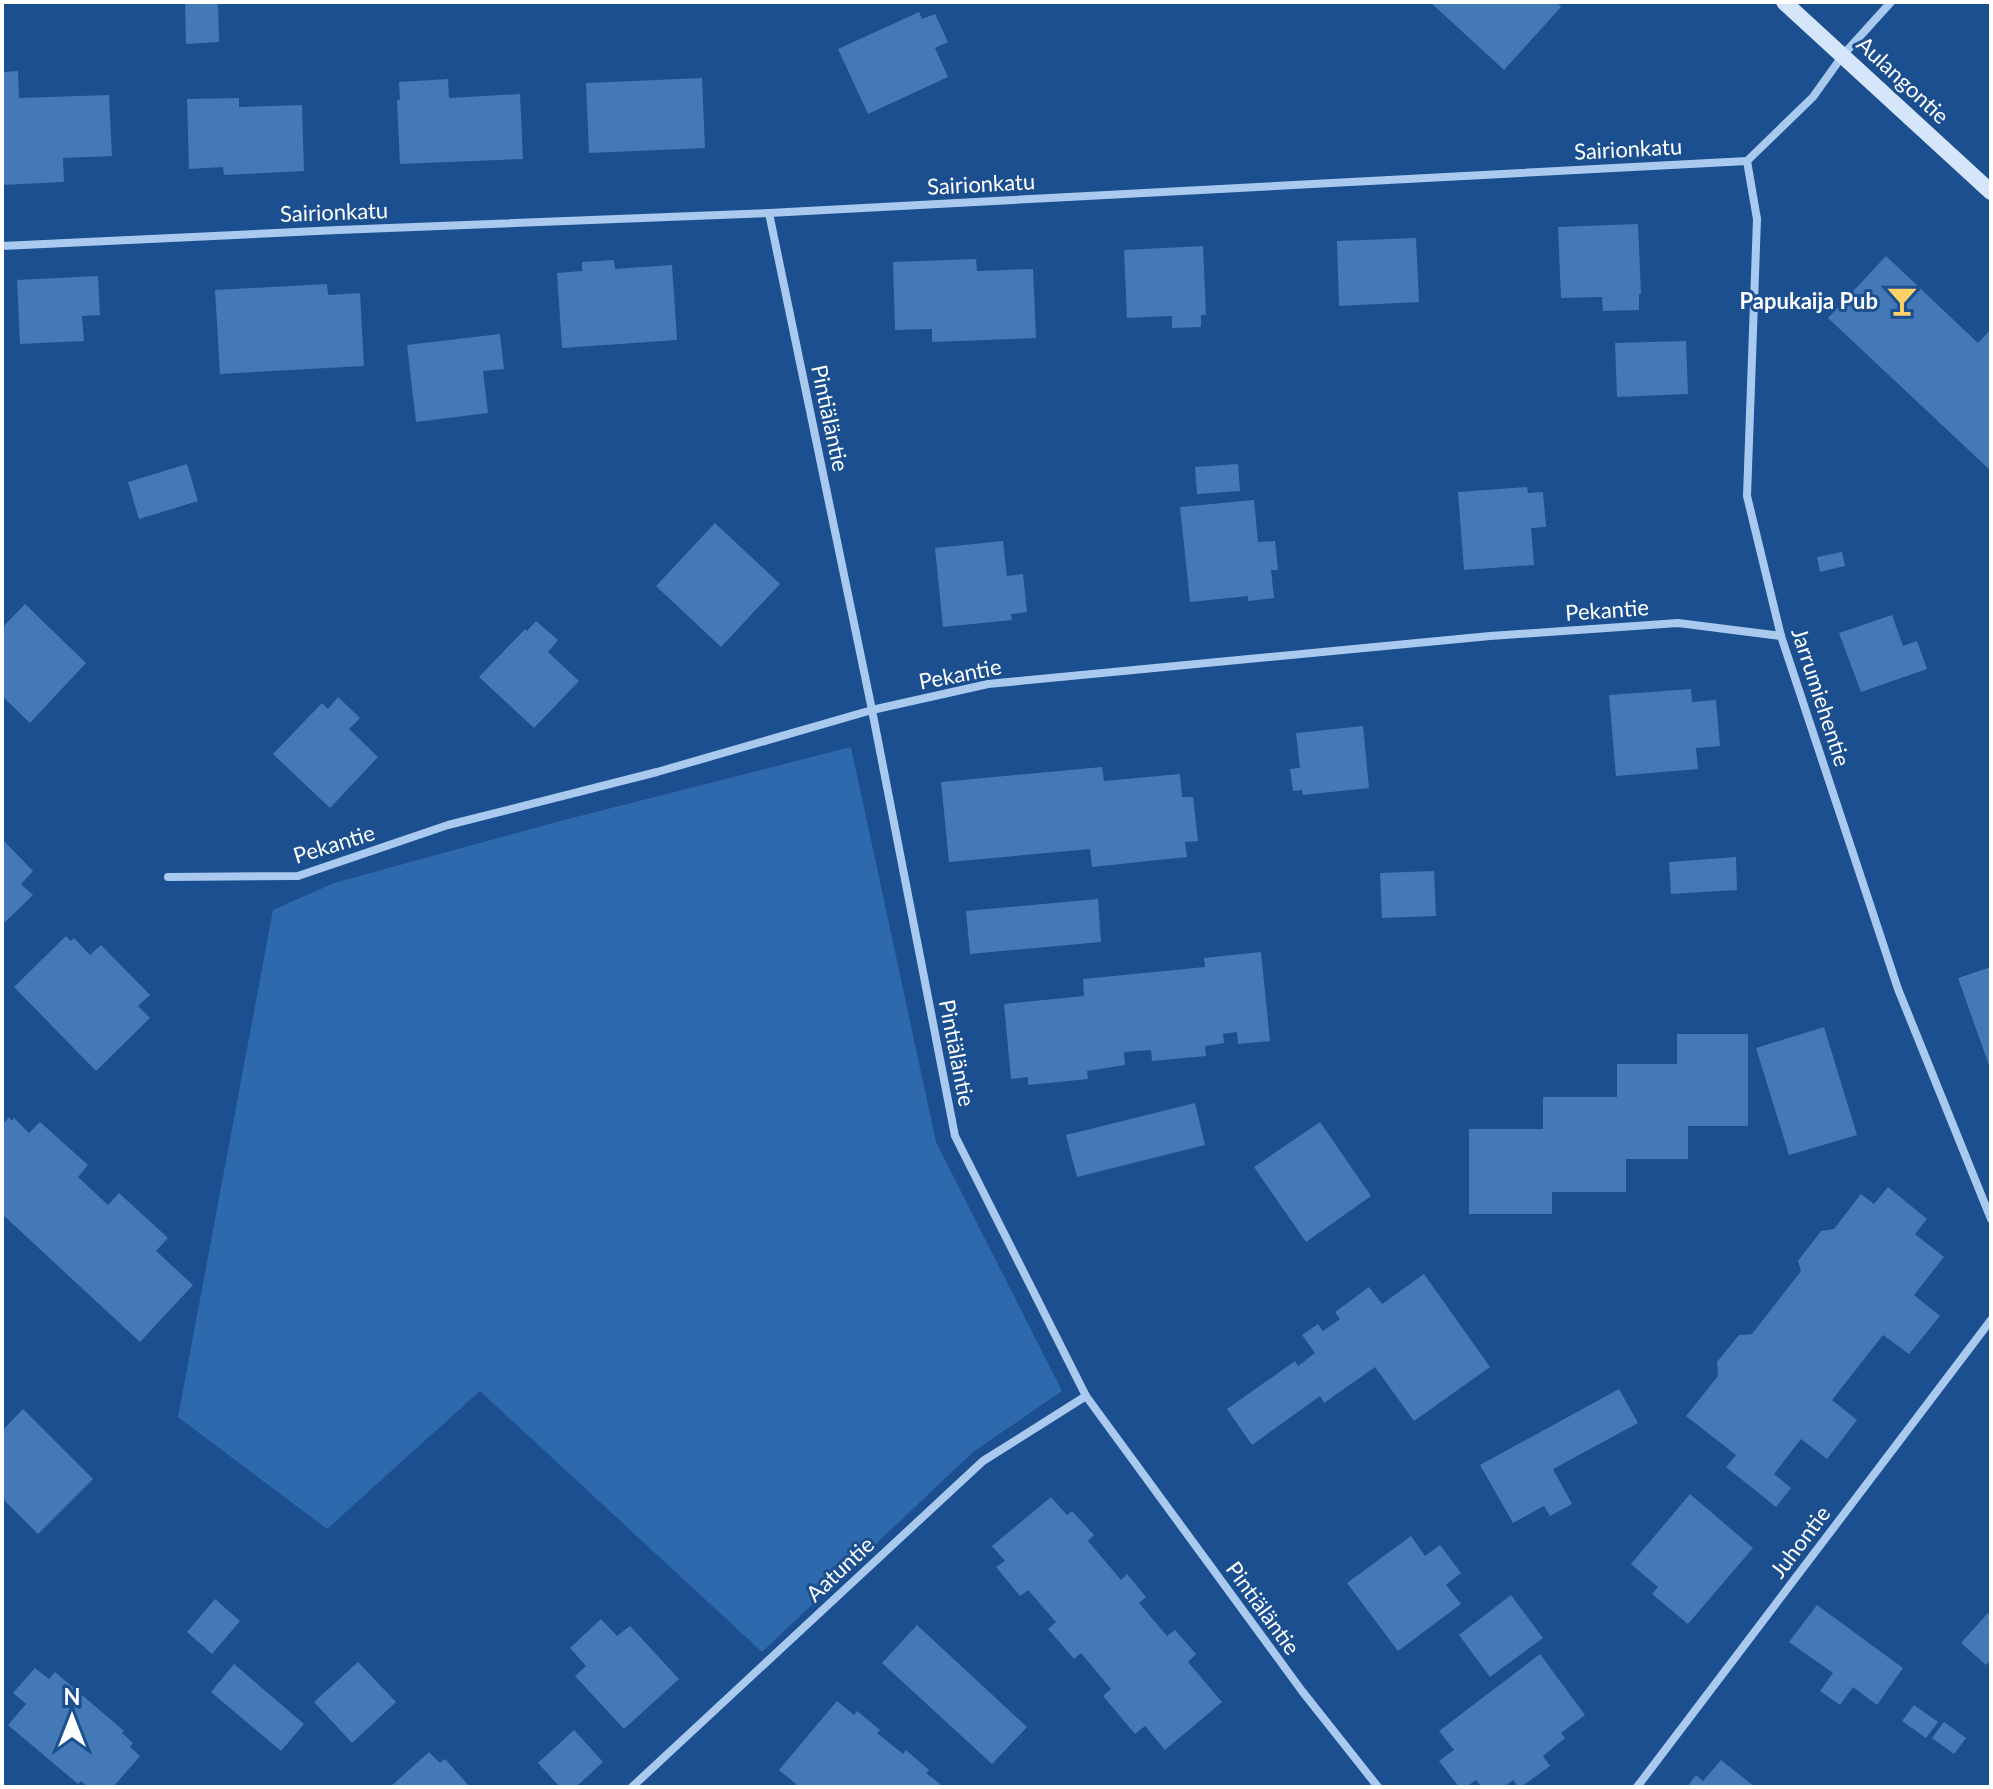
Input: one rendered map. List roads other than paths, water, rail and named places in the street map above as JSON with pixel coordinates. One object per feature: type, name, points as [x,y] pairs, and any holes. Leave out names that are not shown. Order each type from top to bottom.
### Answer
[{"type":"main road","name":"Aulangontie","points":[[1784,2],[1991,192]]},
{"type":"street","points":[[1747,161],[1813,97],[1843,55],[1891,2]]},
{"type":"street","name":"Sairionkatu","points":[[2,246],[769,213],[1747,161]]},
{"type":"street","name":"Jarrumiehentie","points":[[1747,161],[1757,219],[1747,496],[1781,636],[1898,989],[1991,1219]]},
{"type":"street","name":"Pintiäläntie","points":[[769,213],[872,710],[955,1136],[1086,1396],[1302,1691],[1378,1787]]},
{"type":"street","name":"Pekantie","points":[[168,877],[298,876],[448,825],[657,772],[872,710],[988,684],[1490,636],[1678,623],[1781,636]]},
{"type":"street","name":"Juhontie","points":[[1637,1787],[1991,1320]]},
{"type":"street","name":"Aatuntie","points":[[632,1787],[983,1461],[1086,1396]]},
{"type":"place","name":"Papukaija Pub","points":[[1902,301]]}]
